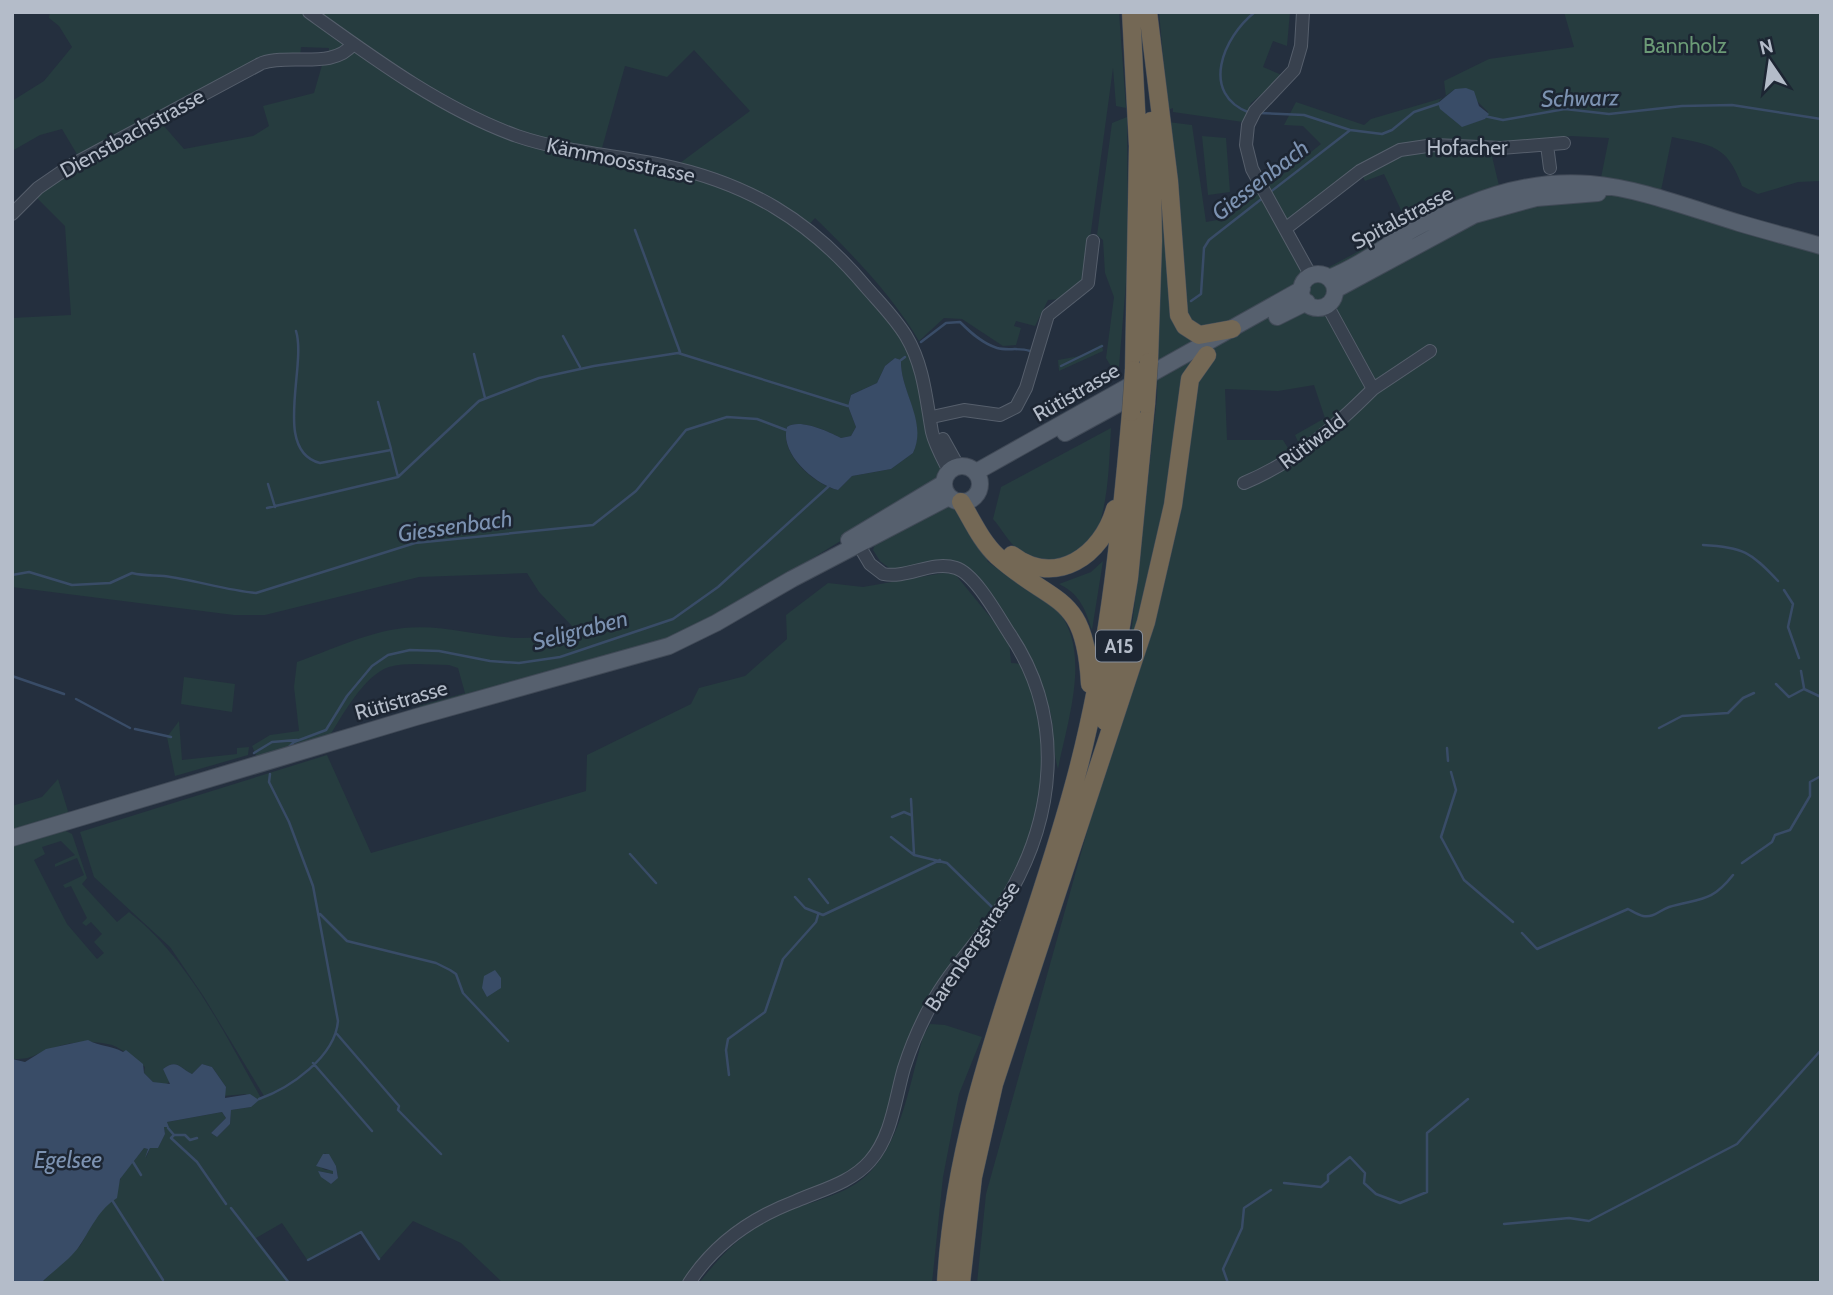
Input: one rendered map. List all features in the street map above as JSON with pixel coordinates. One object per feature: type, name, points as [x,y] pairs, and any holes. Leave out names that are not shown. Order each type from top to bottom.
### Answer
[{"type":"highway","name":"A15","points":[[1131,12],[1138,146],[1141,366]]},
{"type":"highway","name":"A15","points":[[961,1283],[973,1177],[988,1106],[1010,1029],[1093,774],[1114,679],[1132,551],[1152,146],[1147,12]]},
{"type":"highway","points":[[1147,12],[1166,158],[1179,315],[1185,326],[1199,335],[1211,335],[1232,329]]},
{"type":"highway","points":[[1060,882],[1096,780],[1146,622],[1173,505],[1190,379],[1201,354]]},
{"type":"highway","name":"A15","points":[[946,1283],[954,1196],[973,1105],[1066,813],[1091,715],[1114,578],[1129,437],[1139,408]]},
{"type":"highway","points":[[956,486],[992,533],[1015,557],[1034,566],[1062,568],[1087,556],[1103,538],[1113,515],[1127,458]]},
{"type":"highway","points":[[956,486],[991,550],[1054,595],[1073,615],[1088,651],[1091,715]]},
{"type":"main road","name":"Spitalstrasse","points":[[1330,291],[1451,226],[1501,206],[1536,198],[1577,194],[1661,196],[1737,223],[1821,246]]},
{"type":"main road","points":[[1201,354],[1306,289],[1320,274],[1330,291],[1317,307],[1306,289]]},
{"type":"main road","points":[[1201,354],[1232,329],[1306,289]]},
{"type":"main road","name":"Rütistrasse","points":[[978,476],[1201,354]]},
{"type":"main road","points":[[968,466],[978,476],[979,490],[956,486],[968,466]]},
{"type":"main road","name":"Rütistrasse","points":[[12,838],[416,717],[646,653],[701,631],[956,486]]},
{"type":"street","name":"Kämmoosstrasse","points":[[309,12],[397,73],[458,108],[513,135],[555,147],[680,169],[750,194],[788,214],[836,253],[900,328],[919,364],[932,417],[956,486]]},
{"type":"street","points":[[1303,12],[1301,46],[1294,70],[1260,104],[1250,119],[1246,138],[1248,158],[1285,229],[1306,289]]},
{"type":"street","name":"Dienstbachstrasse","points":[[12,214],[38,188],[70,166],[261,64],[284,58],[334,57],[344,53],[353,44]]},
{"type":"street","name":"Hofacher","points":[[1285,229],[1360,171],[1401,150],[1434,145],[1501,148],[1564,143]]},
{"type":"street","points":[[1547,145],[1550,168]]},
{"type":"street","points":[[932,417],[964,410],[1000,415],[1016,407],[1026,388],[1048,315],[1088,282],[1093,241]]},
{"type":"street","points":[[1330,291],[1373,389]]},
{"type":"street","name":"Rütiwald","points":[[1244,483],[1294,458],[1330,432],[1373,389],[1430,351]]},
{"type":"street","name":"Barenbergstrasse","points":[[689,1283],[713,1252],[743,1227],[773,1210],[850,1177],[876,1154],[886,1134],[919,1029],[944,983],[1008,897],[1031,846],[1042,809],[1048,742],[1043,704],[1023,655],[996,613],[973,581],[961,570],[944,566],[887,575],[873,568],[857,541]]},
{"type":"green space","points":[[50,12],[1119,12],[1126,108],[1116,106],[1113,68],[1084,283],[1061,299],[1048,300],[1035,326],[1016,321],[1014,326],[1021,328],[1016,345],[1003,346],[962,319],[944,318],[919,341],[884,292],[815,218],[807,227],[755,197],[680,170],[550,146],[514,135],[454,107],[379,62],[377,66],[392,76],[509,137],[558,152],[715,185],[774,210],[795,224],[818,241],[862,284],[898,334],[910,359],[926,427],[942,463],[943,473],[937,484],[917,499],[859,530],[744,602],[672,639],[628,654],[425,710],[419,706],[465,693],[458,668],[419,664],[389,667],[380,671],[362,687],[329,737],[257,757],[252,746],[270,735],[299,731],[294,687],[297,662],[363,637],[404,628],[425,627],[511,638],[532,638],[553,635],[573,627],[539,592],[527,573],[419,577],[265,615],[234,615],[12,587],[12,318],[71,315],[65,226],[32,193],[12,214],[12,208],[42,179],[78,156],[62,129],[40,135],[12,151],[12,101],[44,81],[72,47],[59,26],[49,18]],"holes":[[[301,47],[329,48],[329,58],[324,58],[314,93],[263,106],[269,126],[253,136],[184,149],[157,118],[266,62],[300,58]],[[694,50],[750,111],[680,163],[602,148],[625,66],[667,77]],[[895,358],[901,360],[904,384],[917,429],[913,453],[891,469],[852,476],[838,490],[819,482],[801,467],[788,448],[787,427],[807,425],[841,438],[851,436],[856,427],[848,406],[851,395],[877,383],[885,366]]]},
{"type":"green space","points":[[1159,12],[1290,12],[1287,46],[1273,41],[1263,67],[1284,76],[1251,103],[1243,122],[1173,112],[1173,108],[1168,110]]},
{"type":"green space","name":"Bannholz","points":[[1564,12],[1821,12],[1821,181],[1798,182],[1758,194],[1742,186],[1730,162],[1716,149],[1672,137],[1658,205],[1821,254],[1821,1283],[977,1283],[986,1194],[1095,803],[1139,670],[1130,645],[1157,397],[1162,194],[1168,122],[1192,125],[1206,222],[1228,218],[1321,144],[1303,126],[1284,125],[1296,102],[1364,125],[1371,119],[1443,98],[1439,101],[1442,110],[1461,126],[1485,119],[1488,112],[1476,100],[1455,89],[1446,96],[1444,81],[1489,59],[1574,47]],"holes":[[[1571,136],[1609,138],[1600,183],[1501,194],[1490,148]],[[1360,171],[1365,181],[1384,174],[1408,225],[1316,274],[1285,229]],[[1314,385],[1325,418],[1295,435],[1302,451],[1294,458],[1283,440],[1227,440],[1225,389],[1278,391]]]},
{"type":"green space","points":[[1127,117],[1128,259],[1118,378],[1106,358],[1114,297],[1105,273],[1103,240],[1097,235],[1112,123]]},
{"type":"green space","points":[[1202,136],[1226,138],[1230,192],[1208,195]]},
{"type":"green space","points":[[1102,344],[1103,351],[1059,371],[1058,360],[1080,356]]},
{"type":"green space","points":[[1111,428],[1104,504],[1098,529],[1092,540],[1073,554],[1050,560],[1026,555],[1016,548],[993,519],[1001,487]]},
{"type":"green space","points":[[950,503],[960,507],[991,556],[987,561],[1051,604],[1068,628],[1074,646],[1074,688],[1058,769],[1052,718],[1037,675],[1014,628],[986,586],[972,571],[959,563],[942,561],[906,568],[889,568],[873,550],[875,544]]},
{"type":"green space","points":[[1103,561],[1092,630],[1081,603],[1072,592],[1059,584],[1091,572]]},
{"type":"green space","points":[[943,573],[955,574],[1009,640],[1011,663],[1023,664],[1036,696],[1046,778],[1022,869],[950,974],[868,1163],[753,1220],[689,1283],[503,1283],[461,1243],[413,1221],[379,1260],[361,1233],[308,1261],[282,1223],[256,1238],[291,1283],[41,1283],[80,1246],[101,1208],[114,1199],[121,1177],[144,1148],[148,1149],[146,1158],[150,1148],[158,1148],[165,1134],[164,1127],[169,1127],[167,1122],[222,1112],[226,1118],[211,1133],[217,1137],[230,1124],[231,1110],[251,1107],[246,1094],[223,1096],[226,1087],[212,1067],[202,1064],[192,1074],[177,1065],[168,1066],[163,1069],[170,1081],[165,1086],[153,1082],[144,1073],[145,1067],[129,1055],[105,1043],[67,1044],[29,1058],[12,1059],[12,843],[64,830],[72,834],[87,878],[82,884],[117,922],[129,912],[170,952],[204,998],[261,1098],[264,1096],[204,997],[170,947],[94,877],[80,832],[327,755],[371,853],[586,791],[587,755],[691,704],[699,688],[745,676],[787,639],[786,615],[828,583],[863,587]],"holes":[[[61,841],[75,855],[55,864],[55,867],[77,858],[84,875],[63,885],[65,888],[71,886],[87,918],[82,923],[86,926],[91,922],[102,934],[94,942],[104,953],[97,959],[67,924],[34,860],[45,854],[42,847]],[[325,1153],[336,1166],[338,1177],[331,1184],[318,1171],[333,1174],[333,1170],[325,1170],[317,1164]]]},
{"type":"green space","points":[[184,677],[235,684],[232,712],[181,704]]},
{"type":"green space","points":[[179,721],[182,760],[237,754],[237,748],[249,747],[248,755],[175,776],[167,737]]},
{"type":"green space","points":[[58,779],[71,821],[12,838],[12,806],[42,797]]},
{"type":"green space","points":[[930,1024],[945,1025],[982,1037],[959,1094],[943,1177],[932,1283],[699,1283],[731,1247],[759,1226],[782,1213],[837,1194],[871,1171],[882,1157],[898,1125],[923,1037]]},
{"type":"water","points":[[1466,88],[1474,91],[1479,106],[1489,114],[1485,119],[1462,127],[1440,109],[1438,103],[1455,89]]},
{"type":"water","points":[[895,358],[901,360],[905,384],[916,418],[917,441],[913,453],[891,469],[852,476],[838,490],[820,482],[801,467],[788,448],[787,427],[807,425],[841,438],[851,436],[856,427],[848,406],[851,395],[877,383],[885,366]]},
{"type":"water","points":[[495,970],[501,978],[501,988],[487,997],[482,988],[484,976]]},
{"type":"water","name":"Egelsee","points":[[88,1040],[123,1052],[126,1050],[143,1064],[144,1073],[153,1082],[170,1084],[163,1069],[171,1065],[177,1065],[192,1074],[202,1064],[212,1067],[226,1087],[225,1098],[250,1094],[259,1100],[251,1107],[231,1110],[230,1124],[217,1137],[211,1133],[226,1118],[222,1112],[167,1122],[169,1127],[164,1127],[165,1134],[158,1148],[150,1148],[145,1158],[148,1149],[144,1148],[120,1179],[117,1198],[101,1213],[72,1255],[41,1283],[12,1283],[12,1059],[25,1062],[46,1049]]},
{"type":"water","points":[[323,1154],[329,1154],[336,1166],[338,1178],[331,1184],[321,1177],[318,1171],[333,1174],[333,1171],[316,1166]]},
{"type":"waterway","points":[[1250,113],[1234,104],[1225,93],[1221,65],[1234,36],[1255,12]]},
{"type":"waterway","name":"Giessenbach","points":[[1260,113],[1304,115],[1350,130],[1382,134],[1392,130],[1414,112],[1441,103]]},
{"type":"waterway","name":"Schwarz","points":[[1484,116],[1503,120],[1565,109],[1609,114],[1682,106],[1732,105],[1821,119]]},
{"type":"waterway","name":"Giessenbach","points":[[1269,193],[1349,131]]},
{"type":"waterway","name":"Giessenbach","points":[[1191,301],[1201,294],[1204,248],[1209,240],[1264,197]]},
{"type":"waterway","points":[[635,230],[680,352]]},
{"type":"waterway","name":"Giessenbach","points":[[921,342],[946,323],[960,322],[977,338],[992,346],[1030,351]]},
{"type":"waterway","points":[[296,331],[298,365],[294,425],[298,442],[306,455],[320,463],[391,450],[398,477]]},
{"type":"waterway","points":[[563,336],[580,367]]},
{"type":"waterway","name":"Giessenbach","points":[[1061,366],[1102,346]]},
{"type":"waterway","points":[[267,508],[398,477],[479,401],[539,378],[594,366],[678,353],[848,406]]},
{"type":"waterway","points":[[474,354],[485,398]]},
{"type":"waterway","name":"Giessenbach","points":[[901,360],[905,357]]},
{"type":"waterway","points":[[378,402],[391,449]]},
{"type":"waterway","name":"Giessenbach","points":[[12,575],[29,572],[72,585],[110,583],[132,573],[164,576],[256,593],[415,543],[593,525],[636,491],[686,430],[727,417],[757,419],[786,430]]},
{"type":"waterway","points":[[268,484],[275,507]]},
{"type":"waterway","name":"Seligraben","points":[[288,748],[294,742],[326,730],[347,696],[372,666],[388,655],[410,650],[439,651],[490,661],[519,663],[560,657],[673,619],[718,587],[829,486]]},
{"type":"waterway","points":[[1703,545],[1728,547],[1745,553],[1761,563],[1778,581]]},
{"type":"waterway","points":[[1784,590],[1793,604],[1788,627],[1799,658]]},
{"type":"waterway","points":[[1801,671],[1804,688]]},
{"type":"waterway","points":[[12,676],[64,694]]},
{"type":"waterway","points":[[1776,684],[1789,697],[1804,689],[1821,697]]},
{"type":"waterway","points":[[1659,728],[1682,716],[1728,713],[1743,698],[1754,693]]},
{"type":"waterway","points":[[76,699],[130,728]]},
{"type":"waterway","points":[[135,729],[171,737]]},
{"type":"waterway","points":[[254,753],[272,742],[297,740]]},
{"type":"waterway","points":[[1447,748],[1448,761]]},
{"type":"waterway","points":[[1451,772],[1456,790],[1441,837],[1464,880],[1513,922]]},
{"type":"waterway","name":"Seligraben","points":[[259,1099],[297,1079],[320,1059],[329,1047],[338,1021],[313,886],[289,822],[269,782],[270,774]]},
{"type":"waterway","points":[[1742,863],[1772,842],[1775,835],[1790,830],[1810,796],[1810,782],[1821,776]]},
{"type":"waterway","points":[[911,799],[914,854]]},
{"type":"waterway","points":[[892,817],[904,812],[911,815]]},
{"type":"waterway","points":[[891,837],[914,855],[947,863],[993,908]]},
{"type":"waterway","points":[[630,854],[656,883]]},
{"type":"waterway","points":[[795,897],[805,908],[823,915],[940,860]]},
{"type":"waterway","points":[[1522,933],[1537,949],[1628,909],[1650,916],[1669,907],[1704,898],[1718,891],[1733,875]]},
{"type":"waterway","points":[[809,879],[828,903]]},
{"type":"waterway","points":[[320,914],[347,941],[436,963],[456,974],[463,993],[508,1041]]},
{"type":"waterway","points":[[729,1075],[726,1050],[728,1039],[765,1012],[783,959],[816,922],[818,915]]},
{"type":"waterway","points":[[337,1034],[399,1106],[398,1110],[441,1154]]},
{"type":"waterway","points":[[1504,1224],[1569,1218],[1589,1221],[1737,1144],[1821,1050]]},
{"type":"waterway","points":[[313,1063],[372,1131]]},
{"type":"waterway","points":[[1284,1183],[1321,1187],[1328,1181],[1328,1175],[1350,1157],[1365,1173],[1364,1183],[1376,1194],[1400,1203],[1427,1192],[1427,1133],[1468,1099]]},
{"type":"waterway","points":[[168,1128],[174,1135],[171,1138],[197,1162],[226,1204]]},
{"type":"waterway","points":[[175,1135],[185,1135],[190,1140],[197,1138]]},
{"type":"waterway","points":[[133,1162],[141,1175]]},
{"type":"waterway","points":[[1228,1283],[1223,1269],[1242,1228],[1244,1208],[1271,1190]]},
{"type":"waterway","points":[[112,1200],[163,1280]]},
{"type":"waterway","points":[[231,1208],[289,1283]]},
{"type":"waterway","points":[[308,1260],[361,1232],[379,1259]]}]
